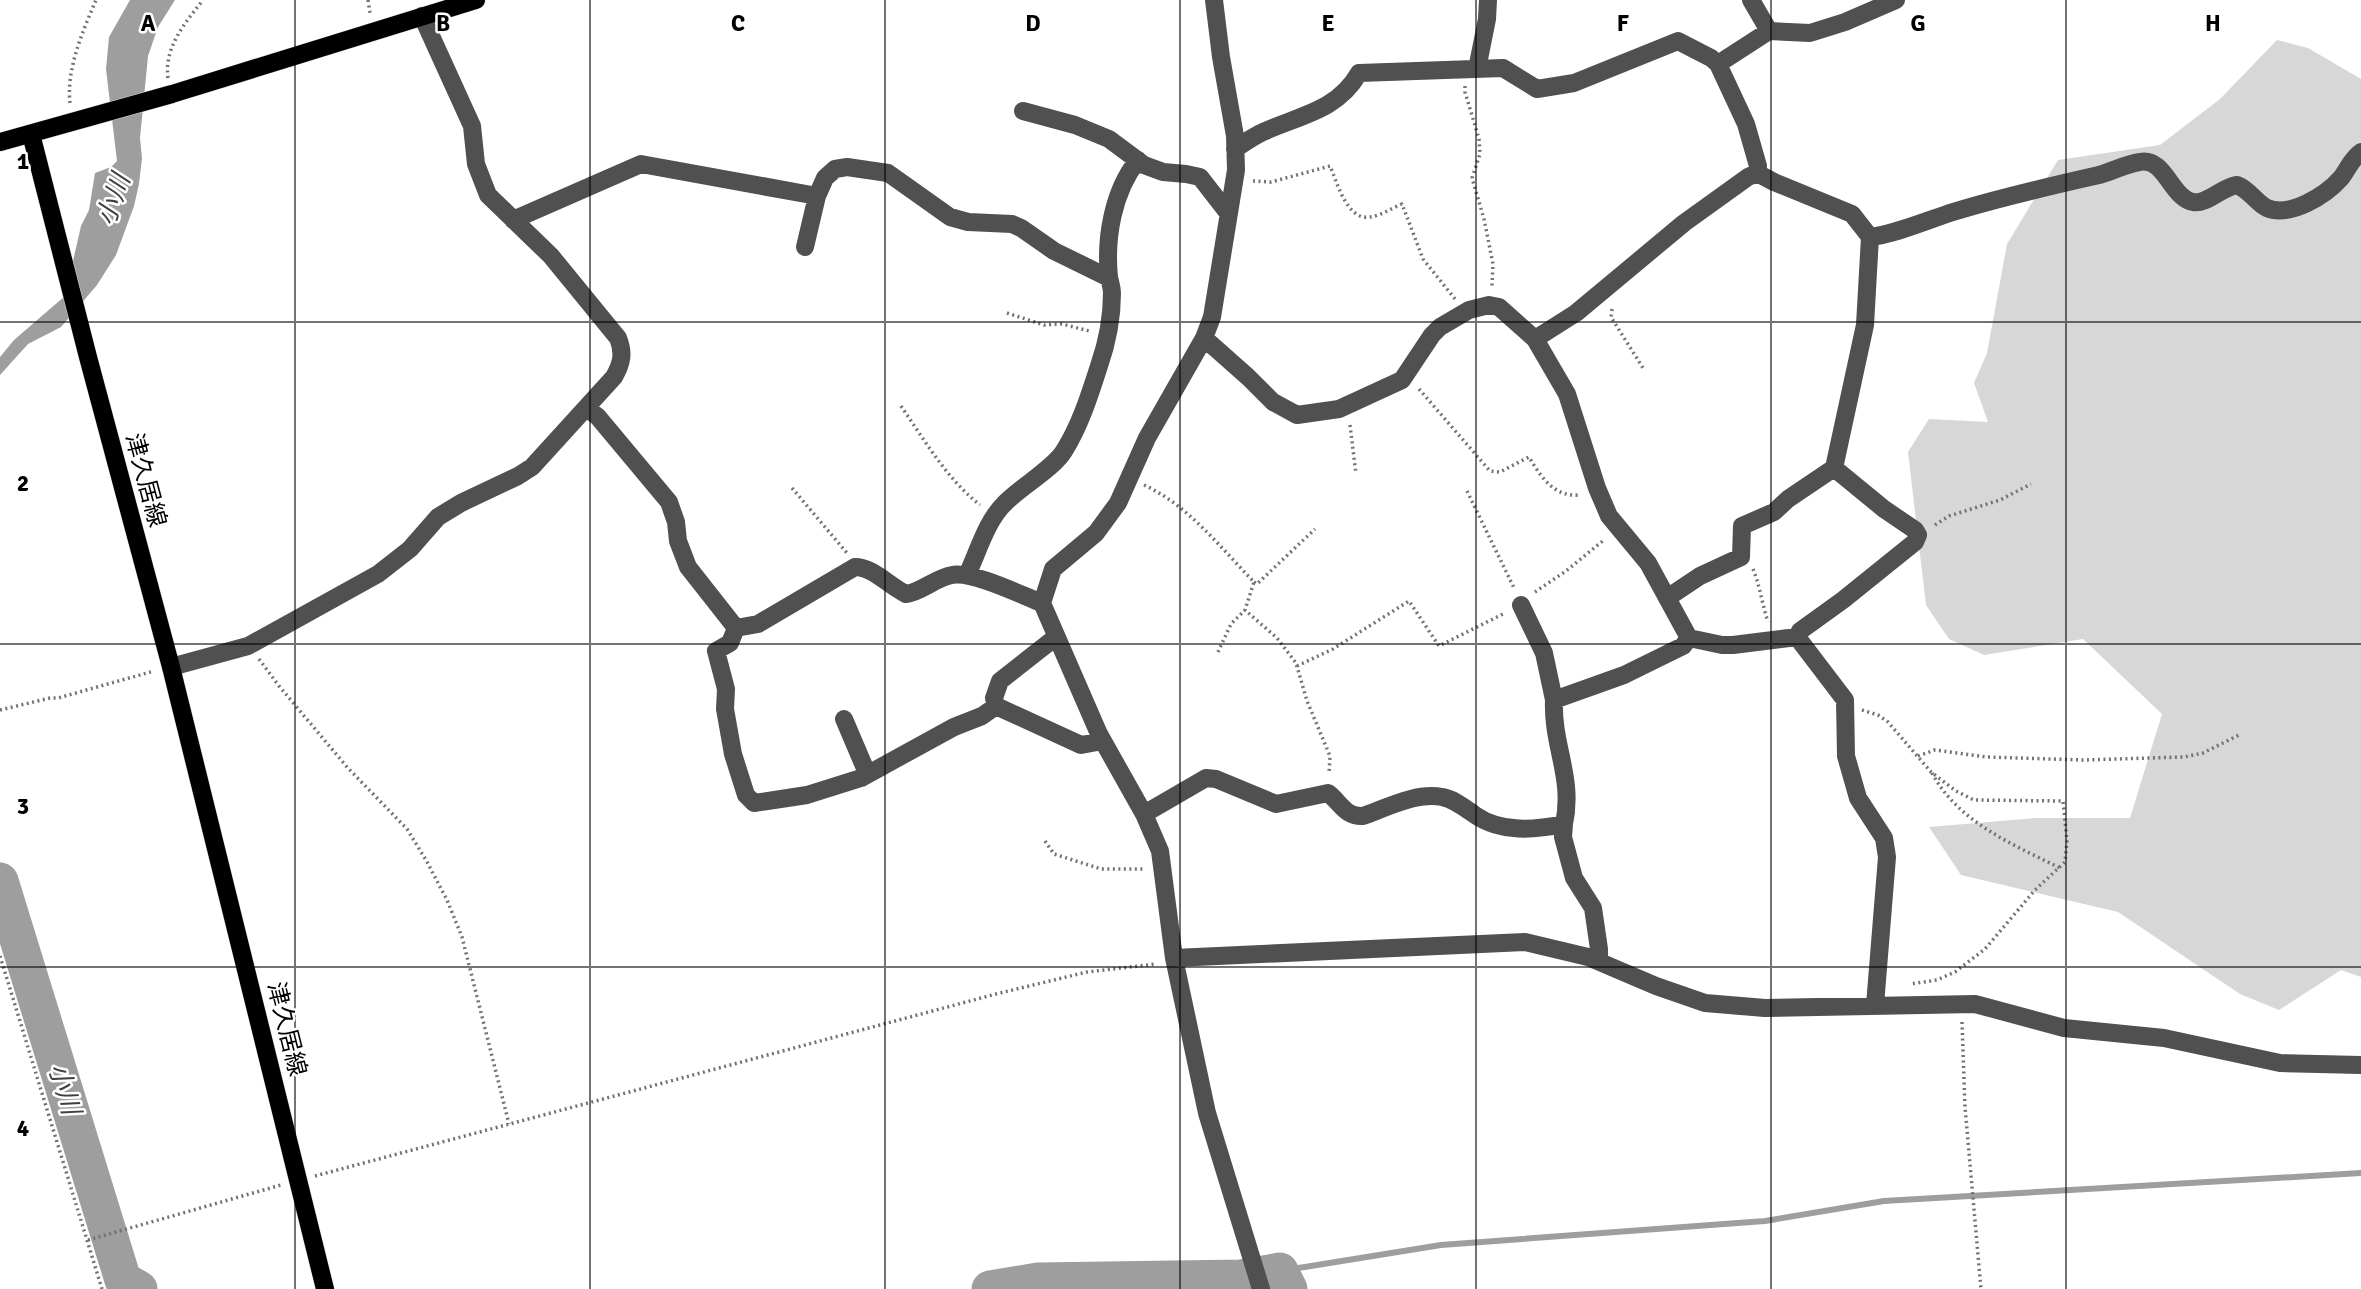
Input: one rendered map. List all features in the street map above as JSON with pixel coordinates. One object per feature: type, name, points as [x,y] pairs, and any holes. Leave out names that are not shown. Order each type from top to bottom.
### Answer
[{"type":"main road","points":[[0,142],[172,94],[476,0]]},
{"type":"main road","name":"津久居線","points":[[32,134],[88,358],[171,667],[325,1289]]},
{"type":"street","points":[[1214,0],[1235,149],[1234,180],[1212,317],[1204,338],[1147,438],[1118,503],[1096,533],[1053,569],[1042,603],[1103,741],[1144,814],[1160,851],[1174,960],[1207,1113],[1261,1289]]},
{"type":"street","points":[[1473,70],[1487,19],[1488,0]]},
{"type":"street","points":[[1751,0],[1769,31]]},
{"type":"street","points":[[1718,64],[1769,31],[1810,33],[1845,22],[1896,0]]},
{"type":"street","points":[[171,667],[248,646],[378,574],[410,549],[438,517],[532,467],[614,377],[621,364],[622,349],[618,338],[551,256],[488,195],[476,164],[472,127],[422,16]]},
{"type":"street","points":[[1235,149],[1264,131],[1303,118],[1334,100],[1353,83],[1359,73],[1503,68],[1537,89],[1587,78],[1678,41],[1718,64],[1746,124],[1758,166],[1757,173]]},
{"type":"street","points":[[1023,111],[1075,125],[1109,139],[1143,165],[1163,172],[1200,177],[1228,213]]},
{"type":"street","points":[[1870,237],[1984,202],[2113,171],[2141,161],[2152,163],[2183,198],[2193,202],[2202,202],[2221,190],[2237,185],[2249,191],[2266,208],[2287,210],[2327,190],[2361,152]]},
{"type":"street","points":[[967,575],[996,514],[1063,453],[1086,404],[1107,335],[1112,298],[1110,278],[1114,204],[1125,178],[1139,160]]},
{"type":"street","points":[[513,220],[641,164],[817,196]]},
{"type":"street","points":[[805,247],[817,196],[825,178],[835,169],[847,167],[888,173],[950,217],[982,224],[1012,224],[1054,251],[1110,278]]},
{"type":"street","points":[[1667,598],[1700,576],[1741,557],[1742,526],[1774,512],[1788,499],[1834,468],[1865,325],[1870,237],[1852,214],[1774,183],[1757,173]]},
{"type":"street","points":[[1535,339],[1576,313],[1684,223],[1757,173]]},
{"type":"street","points":[[1204,338],[1273,402],[1297,415],[1339,409],[1402,380],[1432,335],[1464,312],[1499,307],[1535,339],[1574,411],[1597,488],[1609,516],[1648,563],[1689,638],[1722,645],[1797,637]]},
{"type":"street","points":[[587,408],[598,417],[669,502],[676,522],[678,541],[688,567],[736,628]]},
{"type":"street","points":[[1797,637],[1800,631],[1915,542],[1918,535],[1834,468]]},
{"type":"street","points":[[736,628],[758,624],[859,567],[869,570],[906,594],[942,578],[967,575],[1042,603]]},
{"type":"street","points":[[1521,603],[1544,653],[1554,701],[1553,716],[1568,784],[1568,807],[1563,837],[1574,878],[1593,908],[1599,961]]},
{"type":"street","points":[[736,628],[730,643],[716,651],[726,690],[733,754],[749,799],[754,803],[807,795],[861,778],[954,727],[982,716],[996,706]]},
{"type":"street","points":[[996,706],[994,698],[1000,681],[1056,637]]},
{"type":"street","points":[[1797,637],[1845,700],[1846,756],[1852,779],[1858,798],[1881,829],[1887,856],[1875,1005]]},
{"type":"street","points":[[1554,701],[1624,675],[1684,646],[1689,638]]},
{"type":"street","points":[[996,706],[1081,745],[1103,741]]},
{"type":"street","points":[[844,719],[867,773]]},
{"type":"street","points":[[1144,814],[1206,778],[1216,779],[1276,804],[1328,793],[1348,814],[1355,816],[1363,816],[1412,799],[1442,796],[1455,801],[1487,822],[1507,828],[1530,829],[1564,824]]},
{"type":"street","points":[[1174,960],[1525,942],[1599,961],[1656,986],[1705,1003],[1765,1008],[1975,1004],[2064,1028],[2164,1038],[2280,1063],[2361,1065]]},
{"type":"path","points":[[73,122],[69,89],[80,41],[96,0]]},
{"type":"path","points":[[172,94],[167,59],[182,27],[204,0]]},
{"type":"path","points":[[1473,70],[1465,92],[1475,122],[1480,154],[1472,178],[1493,264],[1492,306]]},
{"type":"path","points":[[1234,180],[1271,181],[1330,166],[1345,201],[1360,216],[1371,217],[1402,204],[1423,259],[1464,312]]},
{"type":"path","points":[[1615,304],[1611,317],[1643,368]]},
{"type":"path","points":[[1007,313],[1044,325],[1062,324],[1107,335]]},
{"type":"path","points":[[1402,380],[1410,380],[1490,471],[1500,472],[1529,457],[1549,485],[1565,495],[1577,496],[1597,488]]},
{"type":"path","points":[[901,406],[963,491],[983,508],[996,514]]},
{"type":"path","points":[[1346,406],[1356,474]]},
{"type":"path","points":[[1129,479],[1169,499],[1198,523],[1257,584],[1315,529]]},
{"type":"path","points":[[1918,535],[1949,516],[2000,500],[2031,484]]},
{"type":"path","points":[[792,488],[859,567]]},
{"type":"path","points":[[1467,491],[1521,603]]},
{"type":"path","points":[[1297,666],[1333,649],[1409,601],[1439,646],[1521,603],[1566,571],[1618,528]]},
{"type":"path","points":[[1752,566],[1760,586],[1760,599],[1775,640]]},
{"type":"path","points":[[1218,652],[1231,624],[1245,610],[1254,582]]},
{"type":"path","points":[[1245,610],[1277,638],[1297,666],[1307,701],[1329,756],[1328,793]]},
{"type":"path","points":[[248,646],[347,767],[407,829],[426,860],[462,937],[509,1124]]},
{"type":"path","points":[[0,710],[58,698],[171,667]]},
{"type":"path","points":[[1845,700],[1888,722],[1931,772],[1941,790],[1967,815],[1994,835],[2060,867]]},
{"type":"path","points":[[1918,756],[1935,750],[1987,757],[2083,760],[2184,757],[2203,753],[2241,734]]},
{"type":"path","points":[[1877,986],[1927,982],[1955,972],[1985,949],[2035,890],[2065,862],[2067,841],[2063,801],[1974,800],[1956,791],[1931,772]]},
{"type":"path","points":[[1045,841],[1054,854],[1101,869],[1162,867]]},
{"type":"path","points":[[0,956],[102,1289]]},
{"type":"path","points":[[88,1240],[300,1180],[996,994],[1087,972],[1174,960]]},
{"type":"path","points":[[1962,1003],[1965,1107],[1981,1289]]},
{"type":"shaded area","points":[[2277,40],[2308,48],[2361,79],[2361,977],[2341,970],[2279,1010],[2240,994],[2118,912],[1961,875],[1929,827],[2036,818],[2130,818],[2162,714],[2083,639],[1984,655],[1949,639],[1926,605],[1908,452],[1929,419],[1988,422],[1974,383],[1987,353],[2007,244],[2058,160],[2160,145],[2220,99]]},
{"type":"water","points":[[130,0],[175,0],[158,27],[148,56],[140,138],[142,158],[134,206],[116,255],[97,285],[61,327],[28,344],[0,375],[0,357],[14,340],[65,296],[81,226],[89,210],[95,173],[111,167],[117,161],[106,69],[109,37]]},
{"type":"waterway","name":"小川","points":[[0,881],[123,1280],[139,1289]]},
{"type":"waterway","points":[[1280,1271],[1441,1245],[1765,1221],[1884,1201],[2361,1173]]},
{"type":"waterway","name":"小川","points":[[990,1289],[1038,1281],[1241,1278],[1280,1271],[1289,1289]]}]
